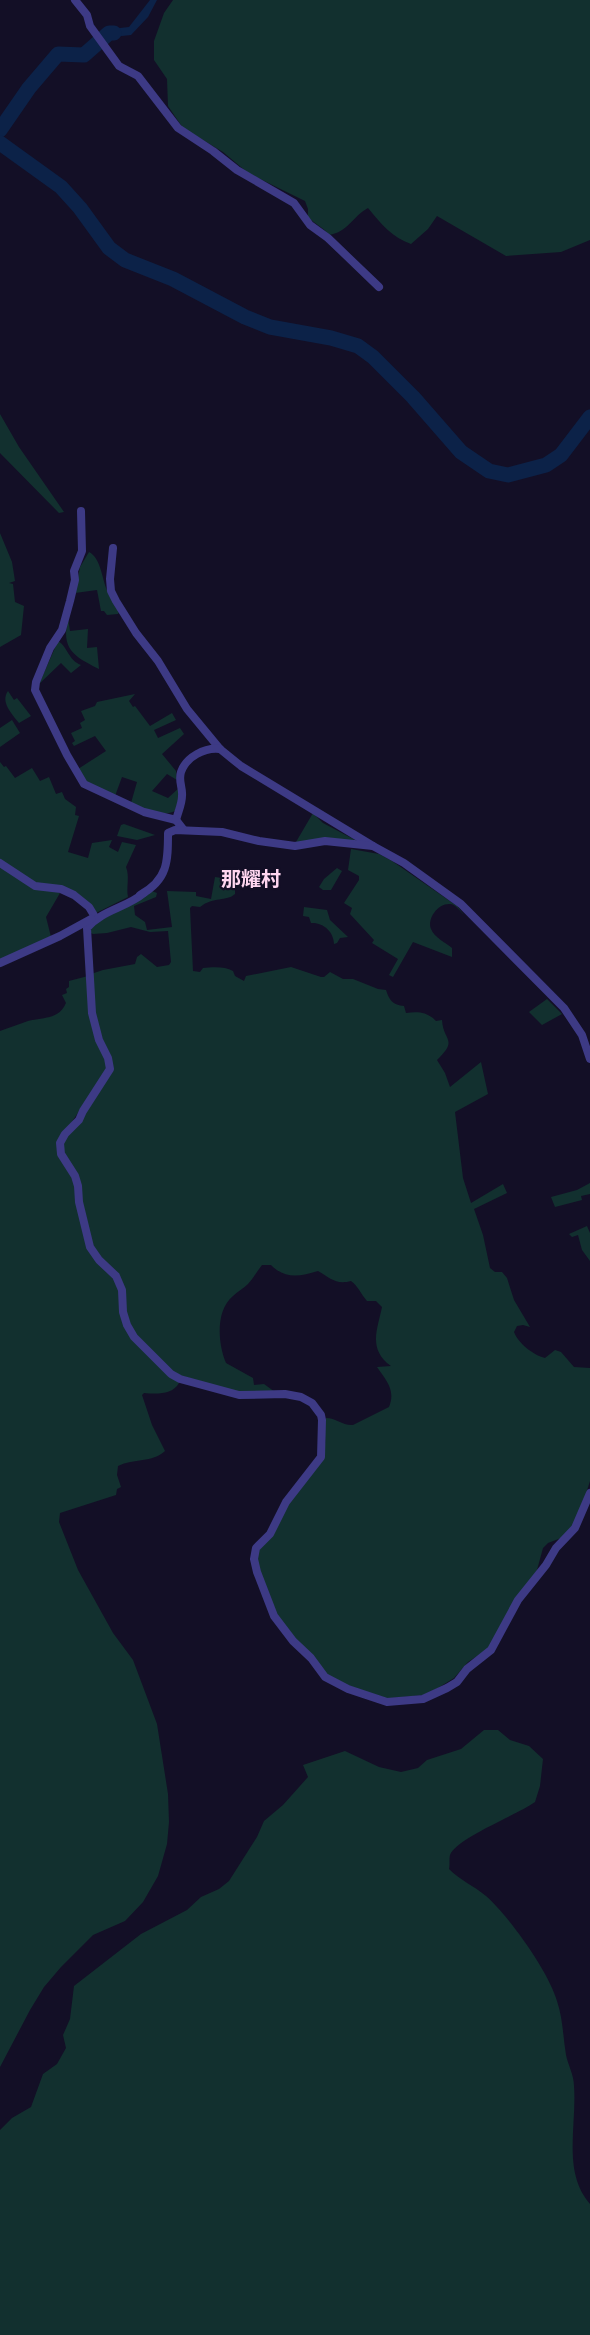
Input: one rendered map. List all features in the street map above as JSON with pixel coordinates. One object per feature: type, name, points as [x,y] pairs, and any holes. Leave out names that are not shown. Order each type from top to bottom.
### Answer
[{"type":"street","points":[[75,0],[87,15],[90,26],[119,66],[138,76],[178,128],[260,185],[283,195],[294,203],[310,225],[328,238],[379,287]]},
{"type":"street","points":[[81,511],[82,551],[74,571],[75,580],[70,601],[61,634],[50,648],[35,690],[84,784],[144,812],[176,820],[183,829]]},
{"type":"street","points":[[113,548],[110,579],[111,591],[116,601],[136,633],[158,661],[187,709],[220,749],[241,766],[426,877],[461,904],[564,1008],[582,1035],[590,1059]]},
{"type":"street","points":[[176,820],[182,800],[180,779],[182,770],[201,751],[207,748],[220,749]]},
{"type":"street","points":[[374,846],[325,841],[296,846],[259,841],[222,832],[183,829],[168,833],[167,865],[156,883],[144,893],[92,921],[87,928],[92,1013],[110,1070],[83,1111],[80,1120],[64,1134],[60,1143],[61,1154],[75,1176],[90,1247],[99,1260],[116,1276],[122,1290],[123,1312],[134,1337],[171,1374],[205,1387],[239,1395],[271,1393],[301,1397],[312,1403],[321,1415],[323,1450],[321,1457],[286,1502],[270,1534],[255,1548],[254,1559],[274,1616],[293,1641],[330,1680],[348,1689],[387,1702],[423,1699],[457,1682],[467,1669],[490,1650],[512,1609],[546,1565],[556,1548],[575,1528],[590,1493]]},
{"type":"street","points":[[0,863],[35,886],[61,889],[74,895],[89,907],[95,917]]},
{"type":"street","points":[[0,963],[60,936],[144,893]]},
{"type":"green space","points":[[173,0],[590,0],[590,240],[561,252],[506,256],[437,216],[428,229],[411,244],[393,234],[368,208],[341,231],[329,235],[308,217],[305,201],[248,173],[223,152],[183,128],[168,106],[167,79],[154,60],[154,41],[164,13]]},
{"type":"green space","points":[[0,414],[19,447],[64,512],[59,513],[0,453]]},
{"type":"green space","points":[[0,533],[12,562],[15,581],[9,583],[13,584],[15,602],[24,606],[21,635],[0,647]]},
{"type":"green space","points":[[89,552],[99,564],[108,593],[118,614],[107,615],[101,611],[97,590],[75,593],[80,567]]},
{"type":"green space","points":[[68,618],[70,631],[88,629],[87,648],[97,647],[99,669],[82,660],[71,650],[66,637]]},
{"type":"green space","points":[[58,641],[73,660],[81,665],[71,673],[61,663],[39,684]]},
{"type":"green space","points":[[8,691],[14,700],[17,698],[31,716],[19,723],[6,704]]},
{"type":"green space","points":[[135,694],[129,701],[150,726],[172,713],[176,720],[154,730],[158,738],[180,728],[184,734],[162,754],[176,771],[177,780],[167,774],[152,791],[168,798],[179,788],[181,792],[175,811],[170,813],[153,812],[131,803],[137,782],[122,777],[115,796],[87,783],[78,769],[106,751],[95,736],[74,746],[72,743],[75,741],[71,733],[82,728],[80,723],[85,720],[81,711],[95,706],[97,702]]},
{"type":"green space","points":[[12,720],[20,733],[0,747],[0,728]]},
{"type":"green space","points":[[0,762],[15,778],[32,768],[40,781],[49,777],[56,794],[62,792],[65,799],[76,807],[75,815],[79,816],[68,852],[88,858],[92,843],[112,840],[109,847],[118,852],[122,842],[136,845],[126,867],[128,897],[96,913],[75,894],[41,886],[0,861]]},
{"type":"green space","points":[[313,813],[323,823],[357,841],[296,842]]},
{"type":"green space","points":[[124,824],[155,835],[137,840],[117,836],[121,825]]},
{"type":"green space","points":[[351,849],[379,854],[457,906],[464,915],[451,904],[441,906],[432,916],[430,925],[437,937],[452,948],[452,957],[413,942],[393,977],[389,975],[398,959],[372,943],[374,940],[350,914],[352,908],[344,903],[359,880],[359,876],[348,870]]},
{"type":"green space","points":[[0,865],[17,875],[60,893],[46,917],[51,937],[0,960]]},
{"type":"green space","points":[[337,868],[342,871],[331,890],[323,890],[319,887],[324,879]]},
{"type":"green space","points":[[215,877],[235,880],[235,894],[228,898],[210,901],[200,907],[190,908],[193,971],[200,972],[203,968],[226,968],[244,981],[246,976],[291,967],[321,977],[330,972],[343,979],[353,979],[386,990],[392,1001],[404,1006],[406,1013],[422,1013],[436,1021],[442,1020],[449,1044],[437,1060],[450,1087],[481,1062],[488,1094],[455,1112],[463,1178],[471,1203],[503,1184],[507,1193],[474,1209],[483,1235],[490,1268],[495,1272],[502,1272],[507,1278],[514,1300],[530,1327],[517,1326],[514,1332],[522,1344],[545,1358],[555,1350],[561,1352],[574,1367],[590,1368],[590,1481],[577,1522],[561,1538],[548,1543],[543,1548],[537,1570],[488,1649],[468,1662],[454,1678],[423,1695],[382,1699],[329,1678],[280,1620],[265,1592],[256,1555],[325,1445],[326,1418],[353,1425],[389,1407],[391,1390],[377,1367],[391,1366],[379,1353],[377,1346],[376,1339],[382,1307],[376,1301],[367,1301],[351,1281],[337,1281],[318,1271],[305,1275],[287,1275],[271,1265],[262,1265],[248,1284],[227,1302],[223,1310],[220,1328],[221,1347],[226,1363],[253,1378],[254,1385],[264,1384],[275,1392],[240,1393],[172,1373],[128,1325],[123,1290],[92,1247],[61,1143],[112,1070],[96,1028],[91,974],[135,964],[137,957],[141,954],[157,967],[169,965],[171,962],[168,931],[150,932],[131,927],[107,933],[89,932],[95,924],[152,891],[157,893],[156,897],[134,906],[135,915],[145,922],[147,930],[172,927],[167,891],[196,892],[196,896],[211,899]]},
{"type":"green space","points":[[304,907],[327,910],[330,920],[348,937],[340,938],[334,944],[327,929],[320,924],[311,923],[309,917],[303,916]]},
{"type":"green space","points":[[88,976],[108,1069],[58,1142],[73,1176],[89,1247],[108,1269],[120,1290],[126,1326],[179,1383],[168,1392],[142,1395],[152,1425],[165,1451],[149,1459],[118,1466],[117,1475],[121,1487],[117,1489],[116,1495],[60,1513],[59,1522],[78,1570],[113,1633],[133,1660],[157,1724],[168,1794],[169,1822],[167,1844],[158,1876],[143,1902],[125,1921],[93,1935],[61,1967],[44,1987],[0,2067],[0,1031],[55,1015],[66,1003],[62,995],[67,993],[69,981]]},
{"type":"green space","points":[[547,999],[562,1014],[542,1025],[529,1012]]},
{"type":"green space","points":[[590,1183],[590,1194],[581,1196],[582,1200],[555,1207],[551,1197],[577,1190]]},
{"type":"green space","points":[[587,1226],[590,1233],[590,1261],[582,1250],[578,1235],[572,1237],[569,1234]]},
{"type":"green space","points":[[484,1730],[498,1730],[510,1740],[529,1746],[543,1759],[540,1786],[535,1802],[475,1834],[455,1848],[450,1855],[449,1869],[486,1896],[505,1916],[537,1960],[557,2001],[566,2055],[574,2082],[573,2163],[581,2191],[590,2204],[590,2335],[0,2335],[0,2130],[12,2118],[31,2107],[43,2074],[57,2064],[66,2048],[63,2035],[70,2019],[74,1986],[141,1934],[187,1910],[201,1897],[219,1889],[229,1881],[257,1837],[264,1821],[283,1805],[308,1777],[303,1765],[345,1751],[379,1767],[401,1772],[418,1768],[427,1760],[461,1749]]},
{"type":"water","points":[[150,0],[157,0],[148,17],[131,35],[112,37],[107,40],[101,34],[111,29],[129,27]]},
{"type":"waterway","points":[[0,130],[29,88],[58,54],[84,55],[109,33],[114,33]]},
{"type":"waterway","points":[[0,143],[61,187],[80,208],[109,248],[125,260],[173,279],[245,317],[270,327],[331,338],[358,346],[373,357],[413,397],[461,452],[489,471],[508,475],[546,465],[561,455],[590,417]]},
{"type":"district","name":"那耀村","points":[[251,879]]}]
